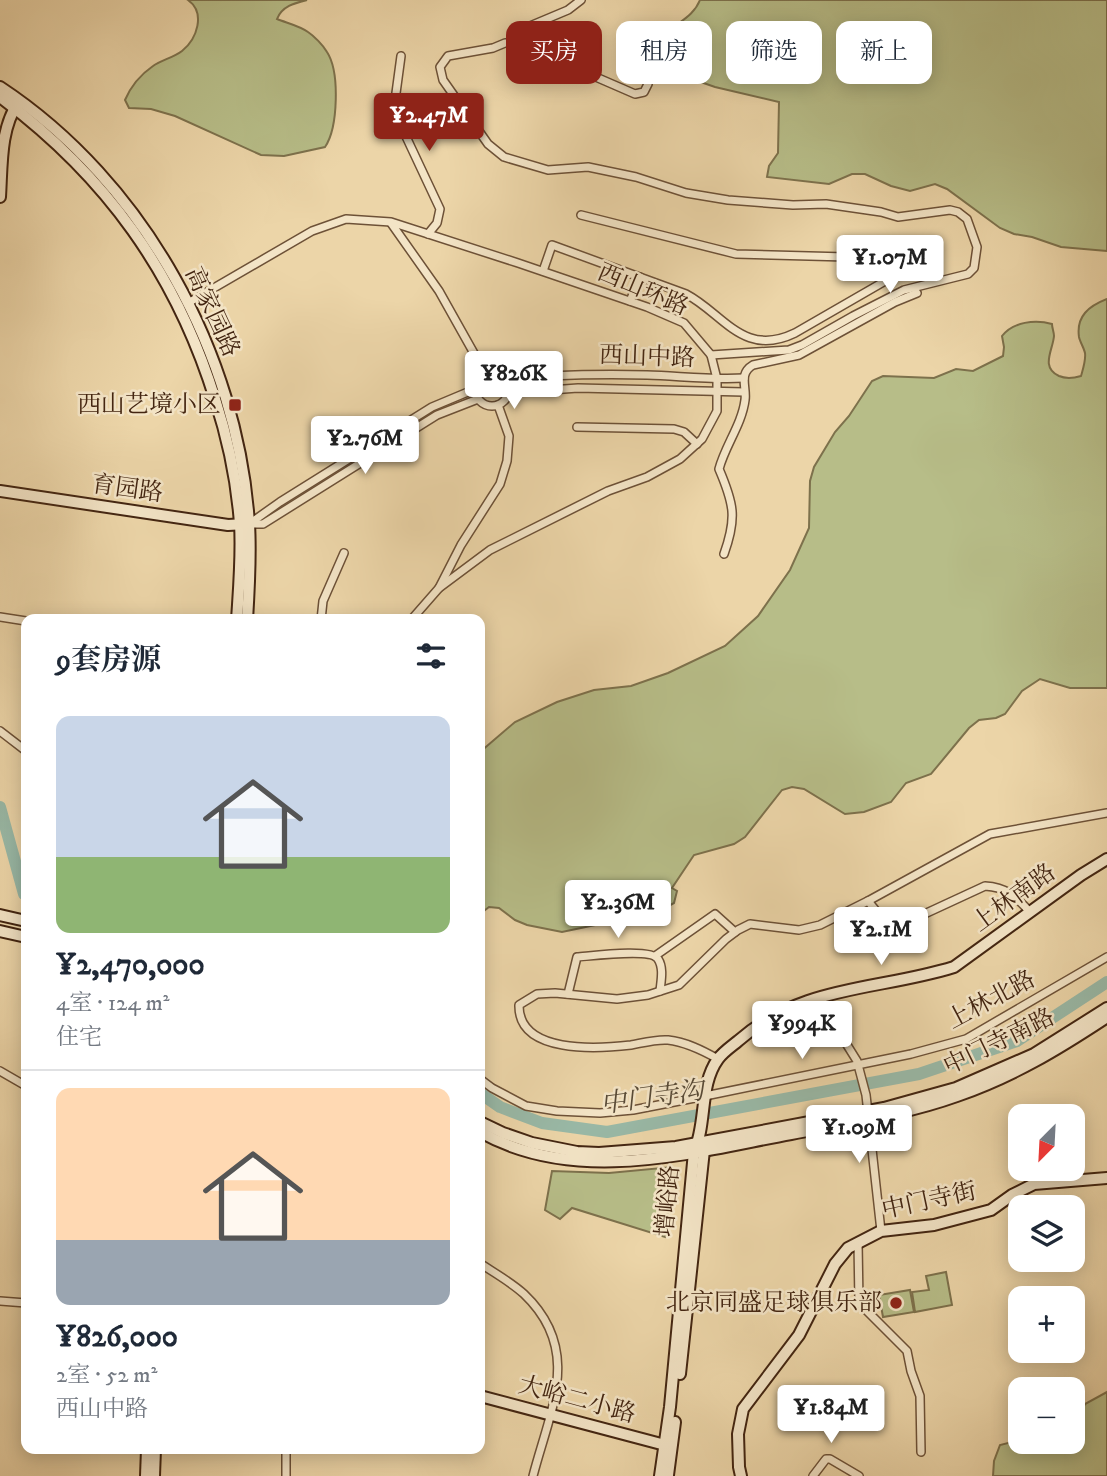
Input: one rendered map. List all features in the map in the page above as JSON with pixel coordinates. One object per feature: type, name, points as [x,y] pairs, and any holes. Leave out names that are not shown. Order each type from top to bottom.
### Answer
[{"type":"main road","name":"高家园路","points":[[0,87],[70,157],[130,225],[180,307],[195,339],[222,422],[245,524],[238,614]]},
{"type":"main road","name":"高家园路","points":[[0,97],[17,104],[64,138],[130,211],[158,250],[188,303],[226,400],[236,442],[245,524],[247,614]]},
{"type":"main road","points":[[0,197],[5,131],[8,116],[17,104]]},
{"type":"main road","name":"育园路","points":[[0,491],[228,524],[245,524]]},
{"type":"main road","name":"上林南路","points":[[699,1148],[704,1101],[718,1059],[750,1030],[809,999],[930,975],[954,967],[1107,859]]},
{"type":"main road","points":[[0,915],[21,920]]},
{"type":"main road","points":[[0,931],[21,936]]},
{"type":"main road","name":"中门寺南路","points":[[699,1148],[869,1115],[975,1081],[1034,1054],[1107,1007]]},
{"type":"main road","name":"中门寺南路","points":[[869,1115],[908,1112],[995,1082],[1033,1064],[1107,1017]]},
{"type":"main road","points":[[485,1124],[532,1143],[576,1152],[699,1148]]},
{"type":"main road","points":[[485,1134],[534,1154],[589,1162],[634,1161],[699,1148]]},
{"type":"main road","name":"增峪路","points":[[660,1476],[699,1148]]},
{"type":"main road","name":"增峪路","points":[[668,1476],[699,1148]]},
{"type":"main road","name":"中门寺街","points":[[741,1476],[738,1434],[743,1409],[799,1335],[835,1264],[848,1248],[881,1231],[934,1225],[991,1210],[1034,1184],[1107,1178]]},
{"type":"main road","name":"大峪二小路","points":[[485,1397],[665,1445]]},
{"type":"main road","points":[[146,1476],[147,1454]]},
{"type":"main road","points":[[154,1476],[155,1454]]},
{"type":"street","points":[[542,21],[568,10],[581,0]]},
{"type":"street","points":[[506,44],[448,56],[440,67],[443,80],[488,144],[504,157],[548,170],[588,167],[636,177],[686,193],[728,200],[793,205],[826,204],[898,217],[950,209],[967,219],[977,247],[974,268],[968,274],[904,290],[789,350],[711,355]]},
{"type":"street","points":[[401,56],[396,93],[399,117],[440,209],[437,223],[428,234]]},
{"type":"street","points":[[602,80],[635,94],[644,92],[648,84]]},
{"type":"street","points":[[543,271],[552,245],[686,294],[704,303],[733,331],[746,337],[765,340],[788,336],[899,273],[892,262],[884,258],[736,254],[581,215]]},
{"type":"street","name":"西山环路","points":[[188,303],[312,231],[346,219],[391,222],[543,271],[684,323],[711,355],[717,379],[717,411],[702,439],[680,459],[647,477],[608,491],[490,551],[439,588],[416,614]]},
{"type":"street","points":[[391,222],[439,291],[485,373]]},
{"type":"street","points":[[630,301],[640,277]]},
{"type":"street","points":[[724,554],[734,517],[729,493],[719,469],[746,398],[744,378],[748,368],[799,355],[895,302],[917,293]]},
{"type":"street","points":[[485,373],[500,373],[507,380],[509,393],[506,400],[498,405],[488,406],[478,399],[475,389],[477,381],[485,373]]},
{"type":"street","name":"西山中路","points":[[507,380],[574,374],[744,378]]},
{"type":"street","name":"西山中路","points":[[509,393],[578,388],[744,392]]},
{"type":"street","points":[[245,524],[432,407],[475,389]]},
{"type":"street","points":[[245,524],[263,524],[437,415],[478,399]]},
{"type":"street","points":[[439,588],[461,545],[500,484],[507,461],[509,436],[498,405]]},
{"type":"street","points":[[577,427],[674,429],[684,432],[697,444]]},
{"type":"street","points":[[322,614],[323,601],[344,553]]},
{"type":"street","points":[[0,617],[21,620]]},
{"type":"street","points":[[0,731],[21,747]]},
{"type":"street","points":[[718,1059],[683,1043],[665,1040],[600,1047],[548,1043],[522,1023],[519,1005],[537,994],[617,999],[648,995],[679,985],[735,932],[750,924],[799,930],[820,925],[990,834],[1107,813]]},
{"type":"street","points":[[868,901],[881,917],[889,922],[905,923],[985,886],[998,887],[1013,893],[1030,912]]},
{"type":"street","points":[[568,994],[577,957],[641,953],[655,956],[715,914],[735,932]]},
{"type":"street","points":[[655,956],[662,972],[660,991]]},
{"type":"street","name":"上林北路","points":[[485,1083],[526,1106],[557,1111],[600,1113],[704,1101],[966,1039],[1107,957]]},
{"type":"street","points":[[830,1016],[858,1064],[866,1095],[881,1231]]},
{"type":"street","points":[[0,1071],[21,1083]]},
{"type":"street","points":[[858,1242],[859,1303],[908,1352],[911,1371],[920,1396],[921,1452]]},
{"type":"street","points":[[485,1267],[524,1294],[544,1318],[556,1344],[559,1377],[533,1476]]},
{"type":"street","points":[[0,1301],[21,1303]]},
{"type":"street","points":[[286,1454],[286,1476]]},
{"type":"street","points":[[813,1476],[826,1459],[830,1459],[859,1476]]},
{"type":"green space","points":[[188,0],[307,0],[286,8],[277,19],[310,34],[323,46],[331,61],[336,100],[333,127],[325,147],[284,156],[261,155],[175,116],[151,109],[129,108],[125,100],[140,77],[156,64],[182,51],[192,40],[198,19],[194,5]]},
{"type":"green space","points":[[700,0],[1107,0],[1107,251],[1061,247],[1014,234],[1000,228],[947,189],[935,184],[910,191],[865,174],[852,174],[829,184],[767,177],[769,166],[778,153],[779,102],[706,84],[712,84],[712,21],[682,21],[695,9]]},
{"type":"green space","points":[[1107,299],[1107,688],[1070,688],[1040,679],[1022,691],[1005,714],[979,720],[969,728],[931,774],[906,783],[891,802],[864,812],[845,814],[804,789],[792,787],[782,790],[745,837],[734,844],[694,855],[672,888],[677,891],[674,903],[654,914],[640,917],[620,916],[600,924],[562,932],[527,925],[499,908],[489,907],[485,910],[485,748],[515,722],[557,702],[594,690],[631,686],[668,673],[725,646],[758,616],[790,570],[809,528],[810,481],[814,467],[835,432],[872,381],[883,376],[934,378],[956,369],[973,371],[1003,356],[1002,336],[1007,331],[1032,322],[1052,324],[1054,336],[1049,363],[1053,372],[1064,378],[1081,376],[1085,356],[1079,337],[1080,323],[1085,313]]},
{"type":"green space","points":[[672,1167],[665,1237],[572,1208],[560,1219],[545,1210],[552,1171],[609,1173]]},
{"type":"green space","points":[[946,1272],[952,1305],[915,1312],[912,1292],[929,1290],[926,1276]]},
{"type":"green space","name":"北京同盛足球俱乐部","points":[[910,1290],[914,1312],[883,1317],[879,1295]]},
{"type":"green space","points":[[1107,1392],[1107,1476],[993,1476],[994,1461],[1000,1445],[1008,1443],[1008,1454],[1085,1454],[1085,1404]]},
{"type":"waterway","name":"中门寺沟","points":[[0,807],[21,883]]},
{"type":"waterway","name":"中门寺沟","points":[[485,1096],[500,1107],[542,1123],[607,1132],[919,1074],[1017,1041],[1107,982]]},
{"type":"place","name":"西山艺境小区","points":[[235,405]]},
{"type":"place","name":"北京同盛足球俱乐部","points":[[896,1303]]}]
